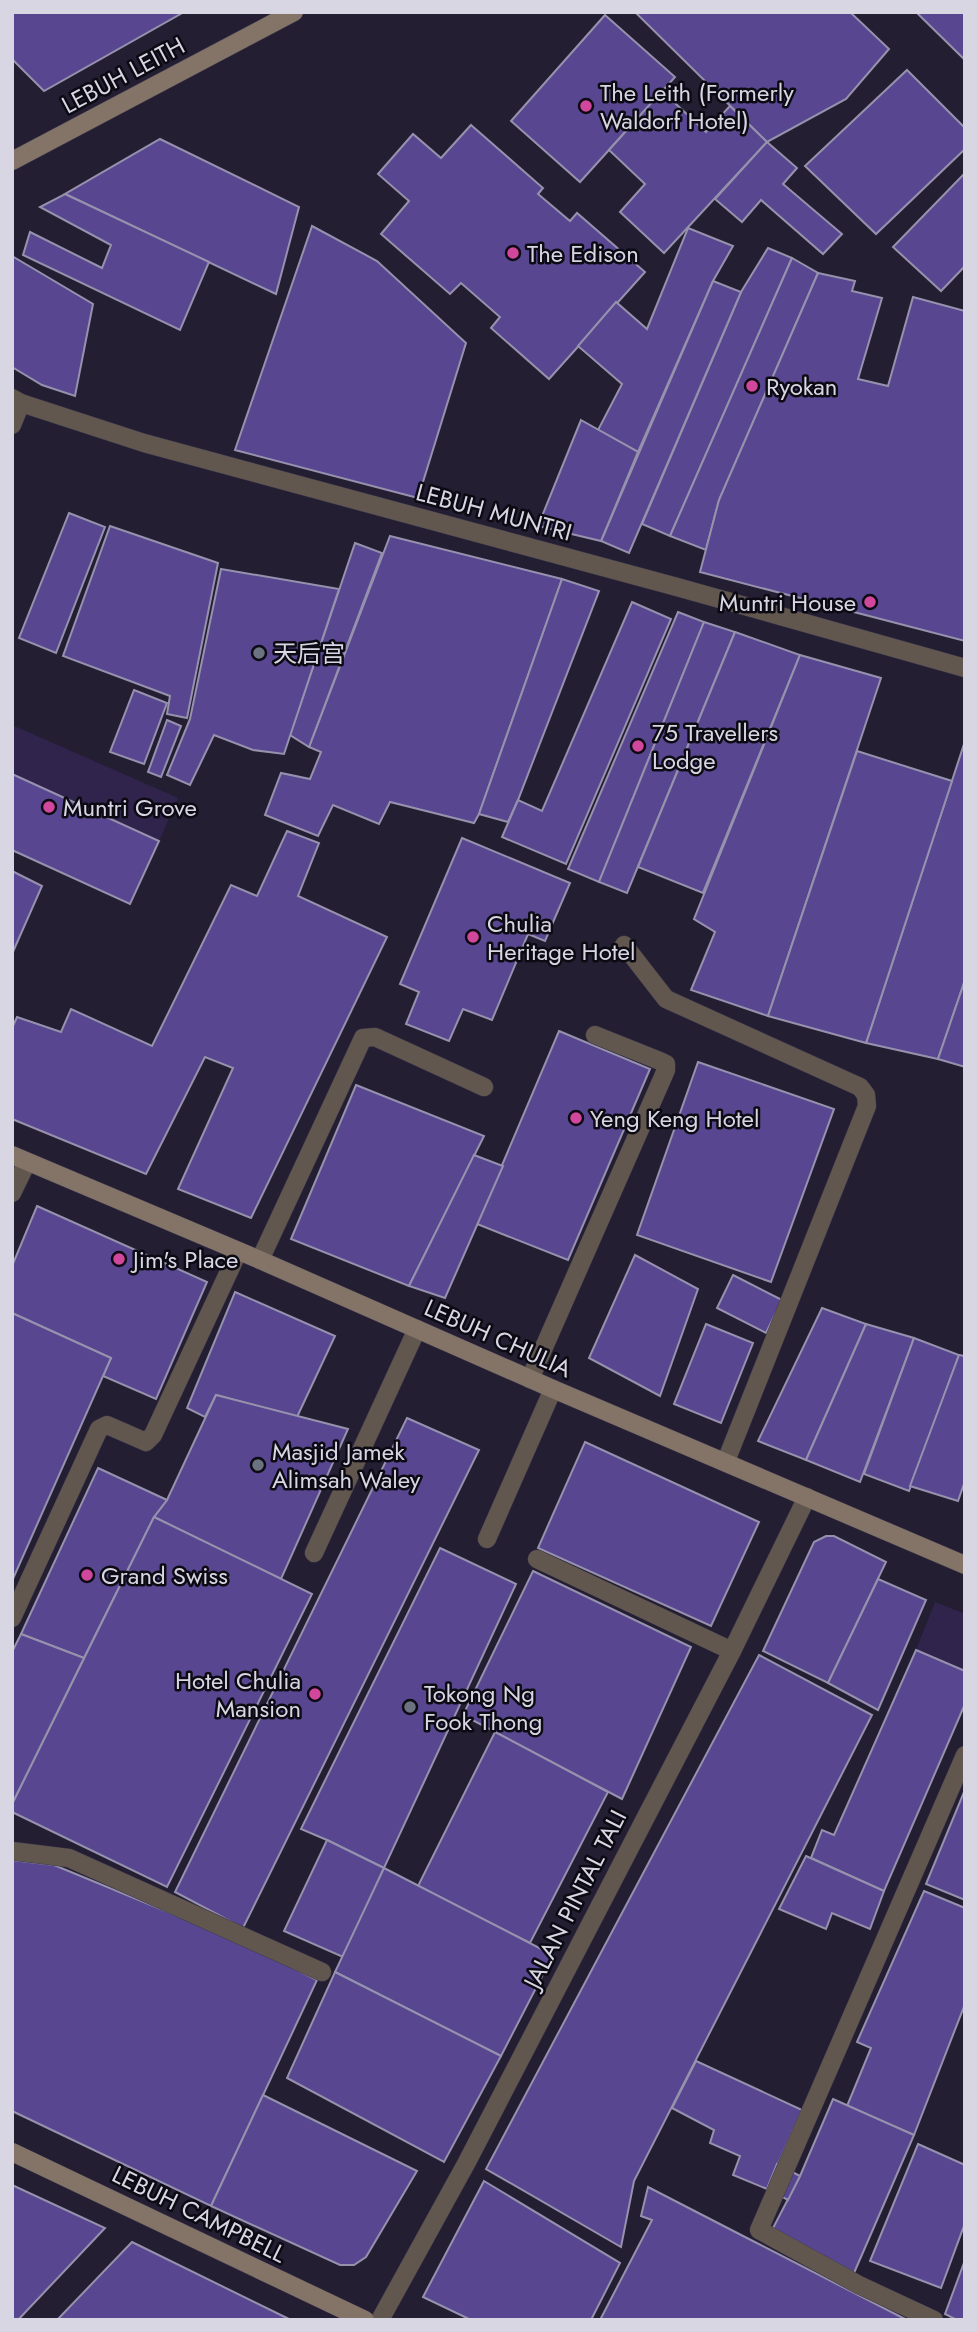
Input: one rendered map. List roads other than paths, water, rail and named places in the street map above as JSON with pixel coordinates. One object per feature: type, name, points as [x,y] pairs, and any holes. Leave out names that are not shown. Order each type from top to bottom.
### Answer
[{"type":"main road","name":"LEBUH LEITH","points":[[13,161],[294,12]]},
{"type":"main road","name":"LEBUH CHULIA","points":[[20,1158],[260,1259],[553,1389],[965,1565]]},
{"type":"main road","name":"LEBUH CAMPBELL","points":[[12,2152],[365,2320]]},
{"type":"street","points":[[12,425],[17,400]]},
{"type":"street","name":"LEBUH MUNTRI","points":[[17,400],[144,443],[965,668]]},
{"type":"street","points":[[624,945],[666,999],[860,1087],[866,1095],[867,1106],[726,1461]]},
{"type":"street","points":[[530,1379],[666,1070],[666,1064],[660,1061],[595,1035]]},
{"type":"street","points":[[260,1259],[363,1038],[375,1037],[484,1087]]},
{"type":"street","points":[[12,1193],[20,1158]]},
{"type":"street","points":[[12,1618],[99,1429],[107,1425],[146,1442],[153,1435],[238,1252]]},
{"type":"street","points":[[314,1553],[417,1329]]},
{"type":"street","points":[[487,1539],[553,1389]]},
{"type":"street","name":"JALAN PINTAL TALI","points":[[380,2320],[479,2137],[732,1651],[807,1497]]},
{"type":"street","points":[[537,1559],[732,1651]]},
{"type":"street","points":[[934,2320],[859,2285],[759,2230],[965,1755]]},
{"type":"street","points":[[12,1851],[69,1858],[322,1972]]},
{"type":"place","name":"The Leith (Formerly Waldorf Hotel)","points":[[586,106]]},
{"type":"place","name":"The Edison","points":[[513,253]]},
{"type":"place","name":"Ryokan","points":[[752,386]]},
{"type":"place","name":"Muntri House","points":[[870,602]]},
{"type":"place","name":"天后宫","points":[[259,653]]},
{"type":"place","name":"75 Travellers Lodge","points":[[638,746]]},
{"type":"place","name":"Muntri Grove","points":[[49,807]]},
{"type":"place","name":"Chulia Heritage Hotel","points":[[473,937]]},
{"type":"place","name":"Yeng Keng Hotel","points":[[576,1118]]},
{"type":"place","name":"Jim's Place","points":[[119,1259]]},
{"type":"place","name":"Masjid Jamek Alimsah Waley","points":[[258,1465]]},
{"type":"place","name":"Grand Swiss","points":[[87,1575]]},
{"type":"place","name":"Hotel Chulia Mansion","points":[[315,1694]]},
{"type":"place","name":"Tokong Ng Fook Thong","points":[[410,1707]]}]
